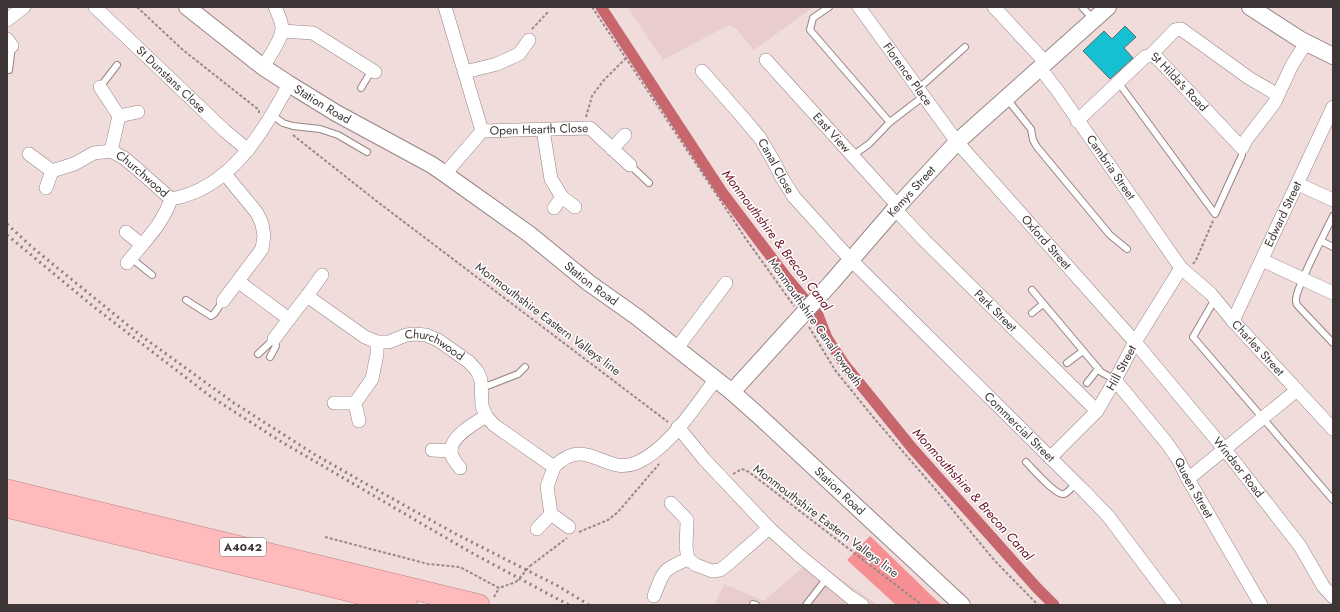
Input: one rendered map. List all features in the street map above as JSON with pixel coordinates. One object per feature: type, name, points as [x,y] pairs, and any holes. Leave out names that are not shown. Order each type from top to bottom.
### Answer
[{"type":"highway","name":"A4042","points":[[7,490],[486,601]]},
{"type":"highway","name":"A4042","points":[[7,507],[407,605]]},
{"type":"street","points":[[7,20],[24,7]]},
{"type":"street","name":"St Dunstans Close","points":[[95,7],[225,131],[248,150]]},
{"type":"street","name":"Station Road","points":[[187,7],[263,67],[288,84],[336,113],[432,165],[529,234],[589,283],[637,317],[732,392],[840,490],[962,605]]},
{"type":"street","points":[[263,67],[275,47],[282,30],[280,18],[275,7]]},
{"type":"street","name":"Open Hearth Close","points":[[445,7],[482,131]]},
{"type":"street","name":"Florence Place","points":[[859,7],[957,142]]},
{"type":"street","name":"Cambria Street","points":[[994,7],[1043,66],[1077,121],[1184,270]]},
{"type":"street","name":"Kemys Street","points":[[732,392],[957,142],[1108,7]]},
{"type":"street","points":[[1250,7],[1306,43],[1333,56]]},
{"type":"street","points":[[282,30],[313,33],[374,71]]},
{"type":"street","points":[[1151,55],[1175,30],[1181,30],[1243,73],[1278,95]]},
{"type":"street","points":[[465,72],[523,58],[529,40]]},
{"type":"street","points":[[1242,148],[1275,102],[1292,65],[1306,43]]},
{"type":"street","name":"St Hilda's Road","points":[[1077,121],[1145,57],[1151,55],[1157,58],[1242,148]]},
{"type":"street","name":"East View","points":[[766,60],[852,156],[896,208]]},
{"type":"street","name":"Canal Close","points":[[702,71],[760,138],[794,197],[851,260]]},
{"type":"street","name":"Churchwood","points":[[52,171],[74,164],[94,153],[111,151],[124,158],[171,199],[200,191],[225,174],[248,150],[269,120],[288,84]]},
{"type":"street","points":[[100,87],[119,116],[138,112]]},
{"type":"street","name":"Edward Street","points":[[1233,321],[1333,107]]},
{"type":"street","name":"Churchwood","points":[[111,151],[119,116]]},
{"type":"street","name":"Open Hearth Close","points":[[445,174],[482,131],[590,128],[630,165]]},
{"type":"street","points":[[543,130],[551,179],[558,202],[575,207]]},
{"type":"street","points":[[612,149],[625,135]]},
{"type":"street","name":"Oxford Street","points":[[957,142],[1135,342]]},
{"type":"street","points":[[29,154],[52,171],[46,188]]},
{"type":"street","points":[[223,301],[262,249],[264,236],[262,224],[256,213],[225,174]]},
{"type":"street","points":[[1298,184],[1333,200]]},
{"type":"street","name":"Churchwood","points":[[129,261],[167,211],[171,199]]},
{"type":"street","name":"Park Street","points":[[896,208],[924,240],[1097,411]]},
{"type":"street","points":[[126,232],[142,245]]},
{"type":"street","name":"Commercial Street","points":[[851,260],[1108,516],[1176,605]]},
{"type":"street","points":[[1262,260],[1333,293]]},
{"type":"street","name":"Charles Street","points":[[1184,270],[1215,299],[1233,321],[1333,429]]},
{"type":"street","name":"Hill Street","points":[[1050,458],[1097,411],[1116,380],[1135,342],[1184,270]]},
{"type":"street","points":[[274,339],[322,275]]},
{"type":"street","points":[[238,282],[289,319]]},
{"type":"street","points":[[677,348],[726,283]]},
{"type":"street","points":[[307,296],[365,338],[377,342],[377,354],[372,379],[355,404],[359,421]]},
{"type":"street","name":"Churchwood","points":[[377,342],[389,342],[414,334],[426,335],[438,340],[469,362],[477,371],[481,380],[482,406],[486,416]]},
{"type":"street","name":"Windsor Road","points":[[1135,342],[1225,449],[1300,546],[1323,586],[1333,597]]},
{"type":"street","points":[[572,532],[550,514],[547,487],[554,467],[562,460],[574,454],[594,456],[610,463],[622,465],[635,463],[664,450],[673,425],[716,379]]},
{"type":"street","name":"Queen Street","points":[[1116,380],[1178,459],[1261,605]]},
{"type":"street","points":[[1188,479],[1297,390]]},
{"type":"street","points":[[334,403],[355,404]]},
{"type":"street","points":[[460,468],[454,459],[451,450],[456,438],[486,416],[494,425],[554,467]]},
{"type":"street","points":[[673,425],[769,528],[800,556],[862,605]]},
{"type":"street","points":[[432,450],[451,450]]},
{"type":"street","points":[[671,503],[688,523],[686,546],[688,559],[705,569],[712,571],[720,570],[769,528]]},
{"type":"street","points":[[536,530],[550,514]]},
{"type":"street","points":[[654,596],[664,571],[673,565],[688,559]]},
{"type":"lane","points":[[829,7],[814,18],[810,30],[890,122]]},
{"type":"lane","points":[[1082,7],[1094,20]]},
{"type":"lane","points":[[9,70],[10,42]]},
{"type":"lane","points":[[852,156],[868,144],[921,93],[965,47]]},
{"type":"lane","points":[[100,87],[118,65]]},
{"type":"lane","points":[[361,88],[374,71]]},
{"type":"lane","points":[[1118,82],[1215,214],[1242,155],[1242,148]]},
{"type":"lane","points":[[1006,98],[1031,129],[1033,140],[1037,147],[1110,235],[1127,249]]},
{"type":"lane","points":[[269,120],[293,126],[320,129],[338,135],[367,152]]},
{"type":"lane","points":[[630,165],[650,183]]},
{"type":"lane","points":[[1333,216],[1297,292],[1295,301],[1333,343]]},
{"type":"lane","points":[[1321,241],[1333,247]]},
{"type":"lane","points":[[129,261],[152,275]]},
{"type":"lane","points":[[1032,290],[1098,369],[1116,380]]},
{"type":"lane","points":[[1215,299],[1193,337],[1333,500]]},
{"type":"lane","points":[[186,300],[211,316],[223,301]]},
{"type":"lane","points":[[1032,314],[1043,304]]},
{"type":"lane","points":[[258,354],[274,339],[276,346],[270,357]]},
{"type":"lane","points":[[1067,363],[1083,351]]},
{"type":"lane","points":[[482,388],[518,374],[525,367]]},
{"type":"lane","points":[[1087,383],[1098,369]]},
{"type":"lane","points":[[1026,462],[1060,494],[1065,494],[1076,483]]},
{"type":"lane","points":[[806,605],[827,578]]},
{"type":"path","points":[[137,7],[183,50],[259,110],[259,120],[269,120]]},
{"type":"path","name":"Monmouthshire Canal towpath","points":[[592,7],[746,239],[802,314],[835,370],[994,560],[1038,605]]},
{"type":"path","points":[[529,40],[530,32],[548,12]]},
{"type":"path","points":[[586,128],[586,120],[592,96],[604,80],[626,58]]},
{"type":"path","name":"Monmouthshire Eastern Valleys line","points":[[289,133],[673,425]]},
{"type":"path","points":[[1184,270],[1196,260],[1215,214]]},
{"type":"path","points":[[486,601],[499,588],[516,582],[530,566],[572,532],[608,520],[618,512],[660,462],[664,450]]},
{"type":"path","name":"Monmouthshire Eastern Valleys line","points":[[725,481],[731,475],[742,469],[748,472],[922,605]]},
{"type":"path","points":[[325,537],[428,564],[460,567],[499,588]]},
{"type":"shaded area","points":[[627,7],[813,7],[754,50],[735,28],[729,25],[663,60]]},
{"type":"shaded area","points":[[870,536],[942,605],[896,605],[847,560]]},
{"type":"shaded area","points":[[812,559],[878,605],[714,605],[724,584],[764,601]]},
{"type":"building","points":[[1125,26],[1136,37],[1124,48],[1133,58],[1110,79],[1083,51],[1104,31],[1112,39]]},
{"type":"waterway","name":"Monmouthshire & Brecon Canal","points":[[601,7],[722,192],[787,278],[818,315],[827,338],[844,364],[912,448],[1037,588],[1054,605]]},
{"type":"railway","points":[[7,224],[33,248],[140,335],[234,403],[314,454],[368,485],[454,533],[558,586],[589,605]]},
{"type":"railway","points":[[7,235],[94,307],[210,396],[280,441],[472,553],[569,605]]}]
